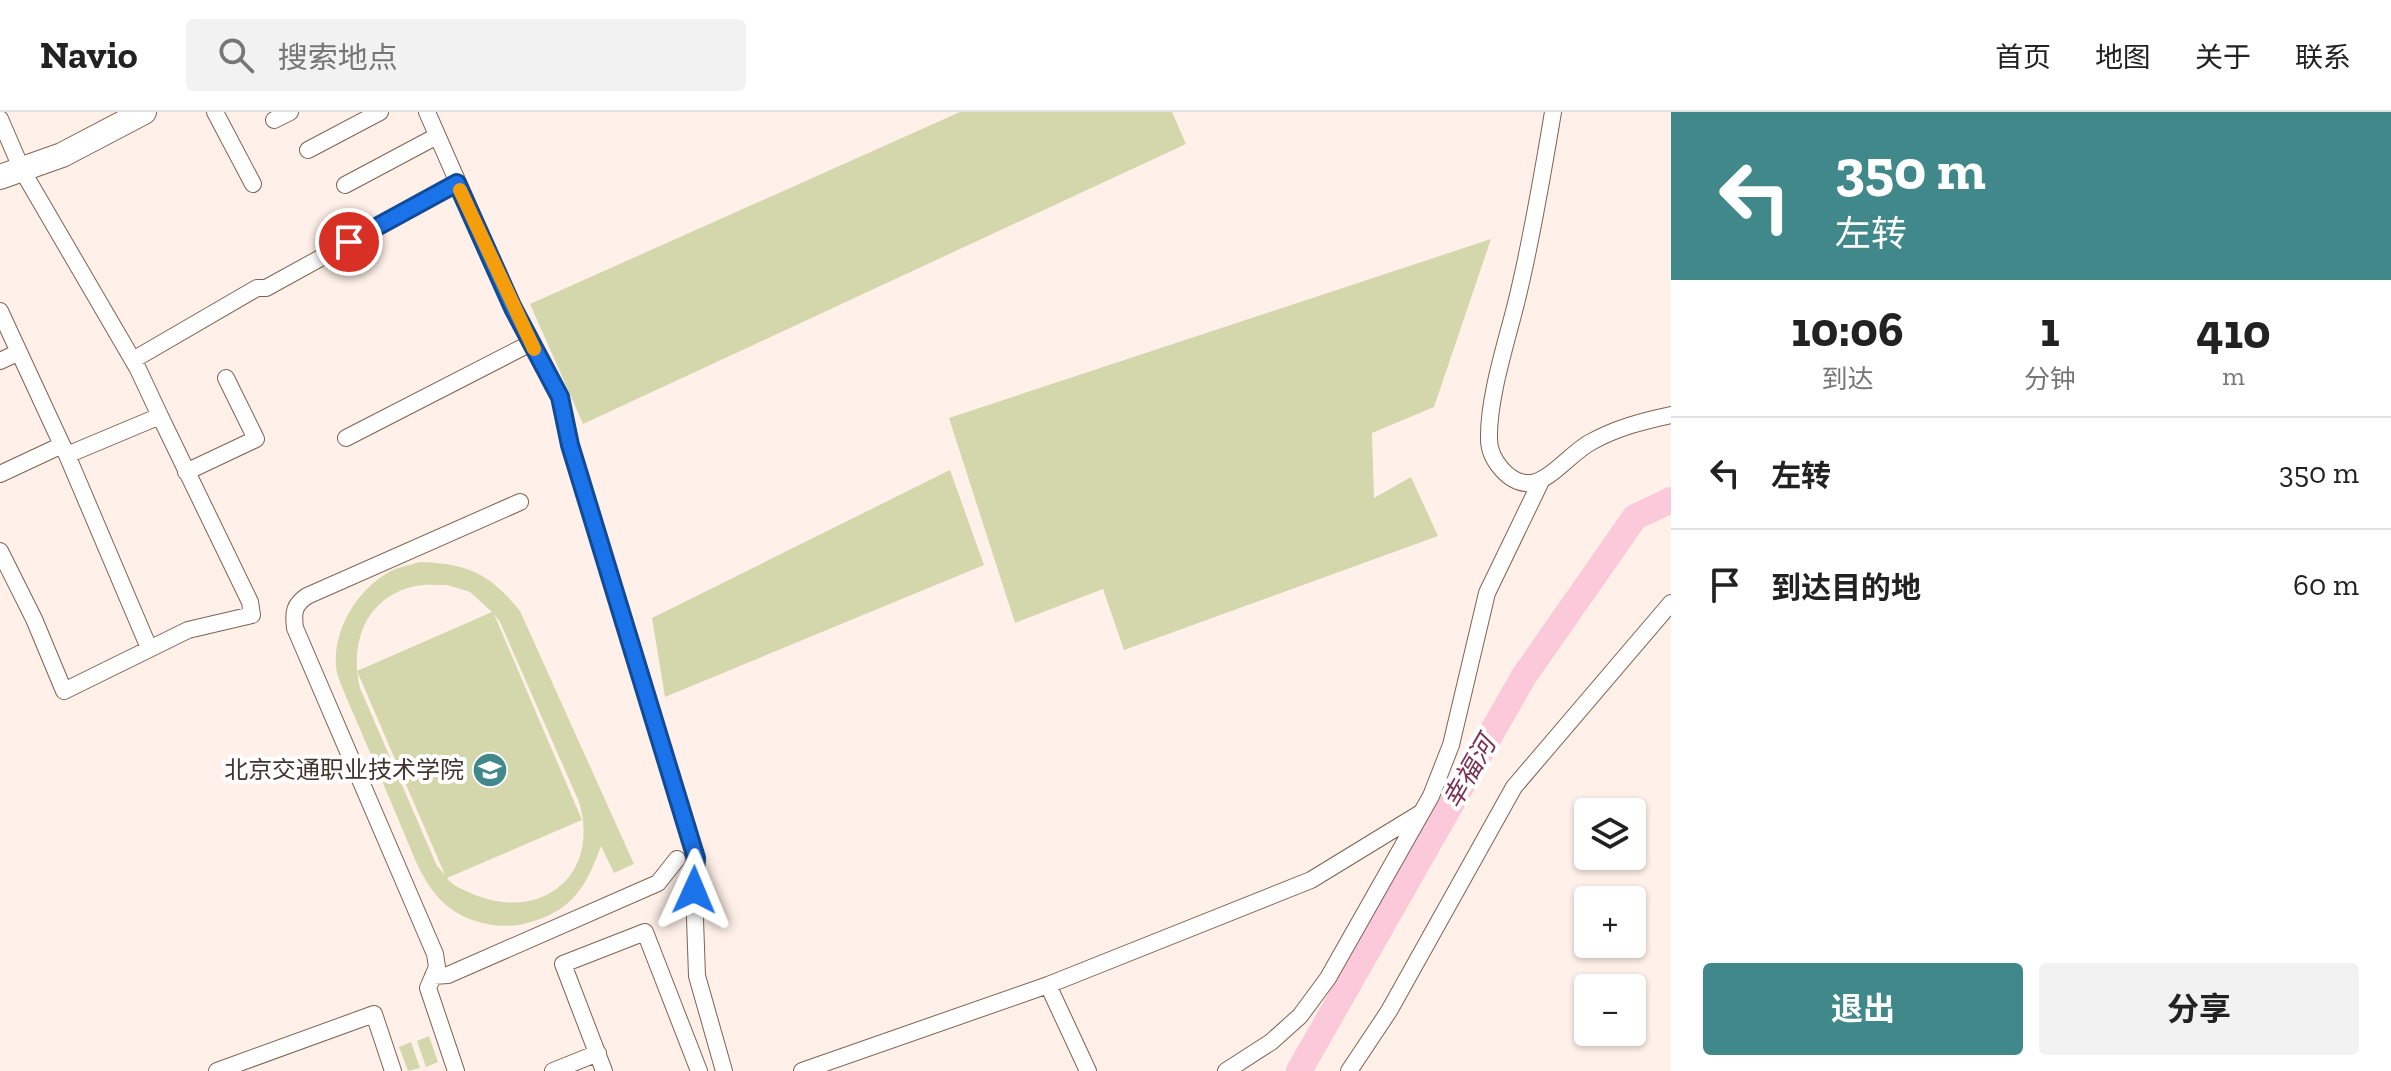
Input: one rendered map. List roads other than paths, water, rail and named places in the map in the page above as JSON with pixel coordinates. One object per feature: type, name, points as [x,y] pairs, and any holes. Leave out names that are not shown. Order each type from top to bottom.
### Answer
[{"type":"street","points":[[11,173],[62,155],[144,112]]},
{"type":"street","points":[[215,112],[253,184]]},
{"type":"street","points":[[274,120],[290,112]]},
{"type":"street","points":[[308,150],[380,112]]},
{"type":"street","points":[[427,112],[531,343],[560,397],[570,445],[696,858],[697,976],[724,1071]]},
{"type":"street","points":[[1553,112],[1529,251],[1491,410],[1489,443],[1500,468],[1513,479],[1530,483],[1542,479],[1589,442],[1631,424],[1671,415]]},
{"type":"street","points":[[0,119],[11,173],[133,360],[250,602],[252,615],[188,630],[64,691],[34,619],[0,551]]},
{"type":"street","points":[[345,185],[437,136]]},
{"type":"street","points":[[133,360],[257,288],[266,288],[457,183]]},
{"type":"street","points":[[0,311],[65,450],[149,648]]},
{"type":"street","points":[[346,438],[531,343]]},
{"type":"street","points":[[0,361],[19,352]]},
{"type":"street","points":[[186,472],[256,439],[226,378]]},
{"type":"street","points":[[0,474],[160,416]]},
{"type":"street","points":[[1226,1071],[1271,1042],[1310,1003],[1328,978],[1422,811],[1451,745],[1487,593],[1542,479]]},
{"type":"street","points":[[456,1071],[428,988],[437,967],[435,954],[295,628],[293,613],[298,603],[307,596],[520,502]]},
{"type":"street","points":[[1349,1071],[1389,1011],[1514,787],[1671,603]]},
{"type":"street","points":[[802,1071],[1048,985],[1311,880],[1422,811]]},
{"type":"street","points":[[433,976],[448,975],[658,883],[677,859]]},
{"type":"street","points":[[604,1071],[563,964],[645,932],[699,1071]]},
{"type":"street","points":[[1048,985],[1088,1071]]},
{"type":"street","points":[[217,1071],[374,1014],[393,1071]]},
{"type":"street","points":[[553,1071],[598,1053]]},
{"type":"waterway","name":"幸福河","points":[[1299,1071],[1524,676],[1635,517],[1671,500]]},
{"type":"place","name":"北京交通职业技术学院","points":[[490,770]]}]
